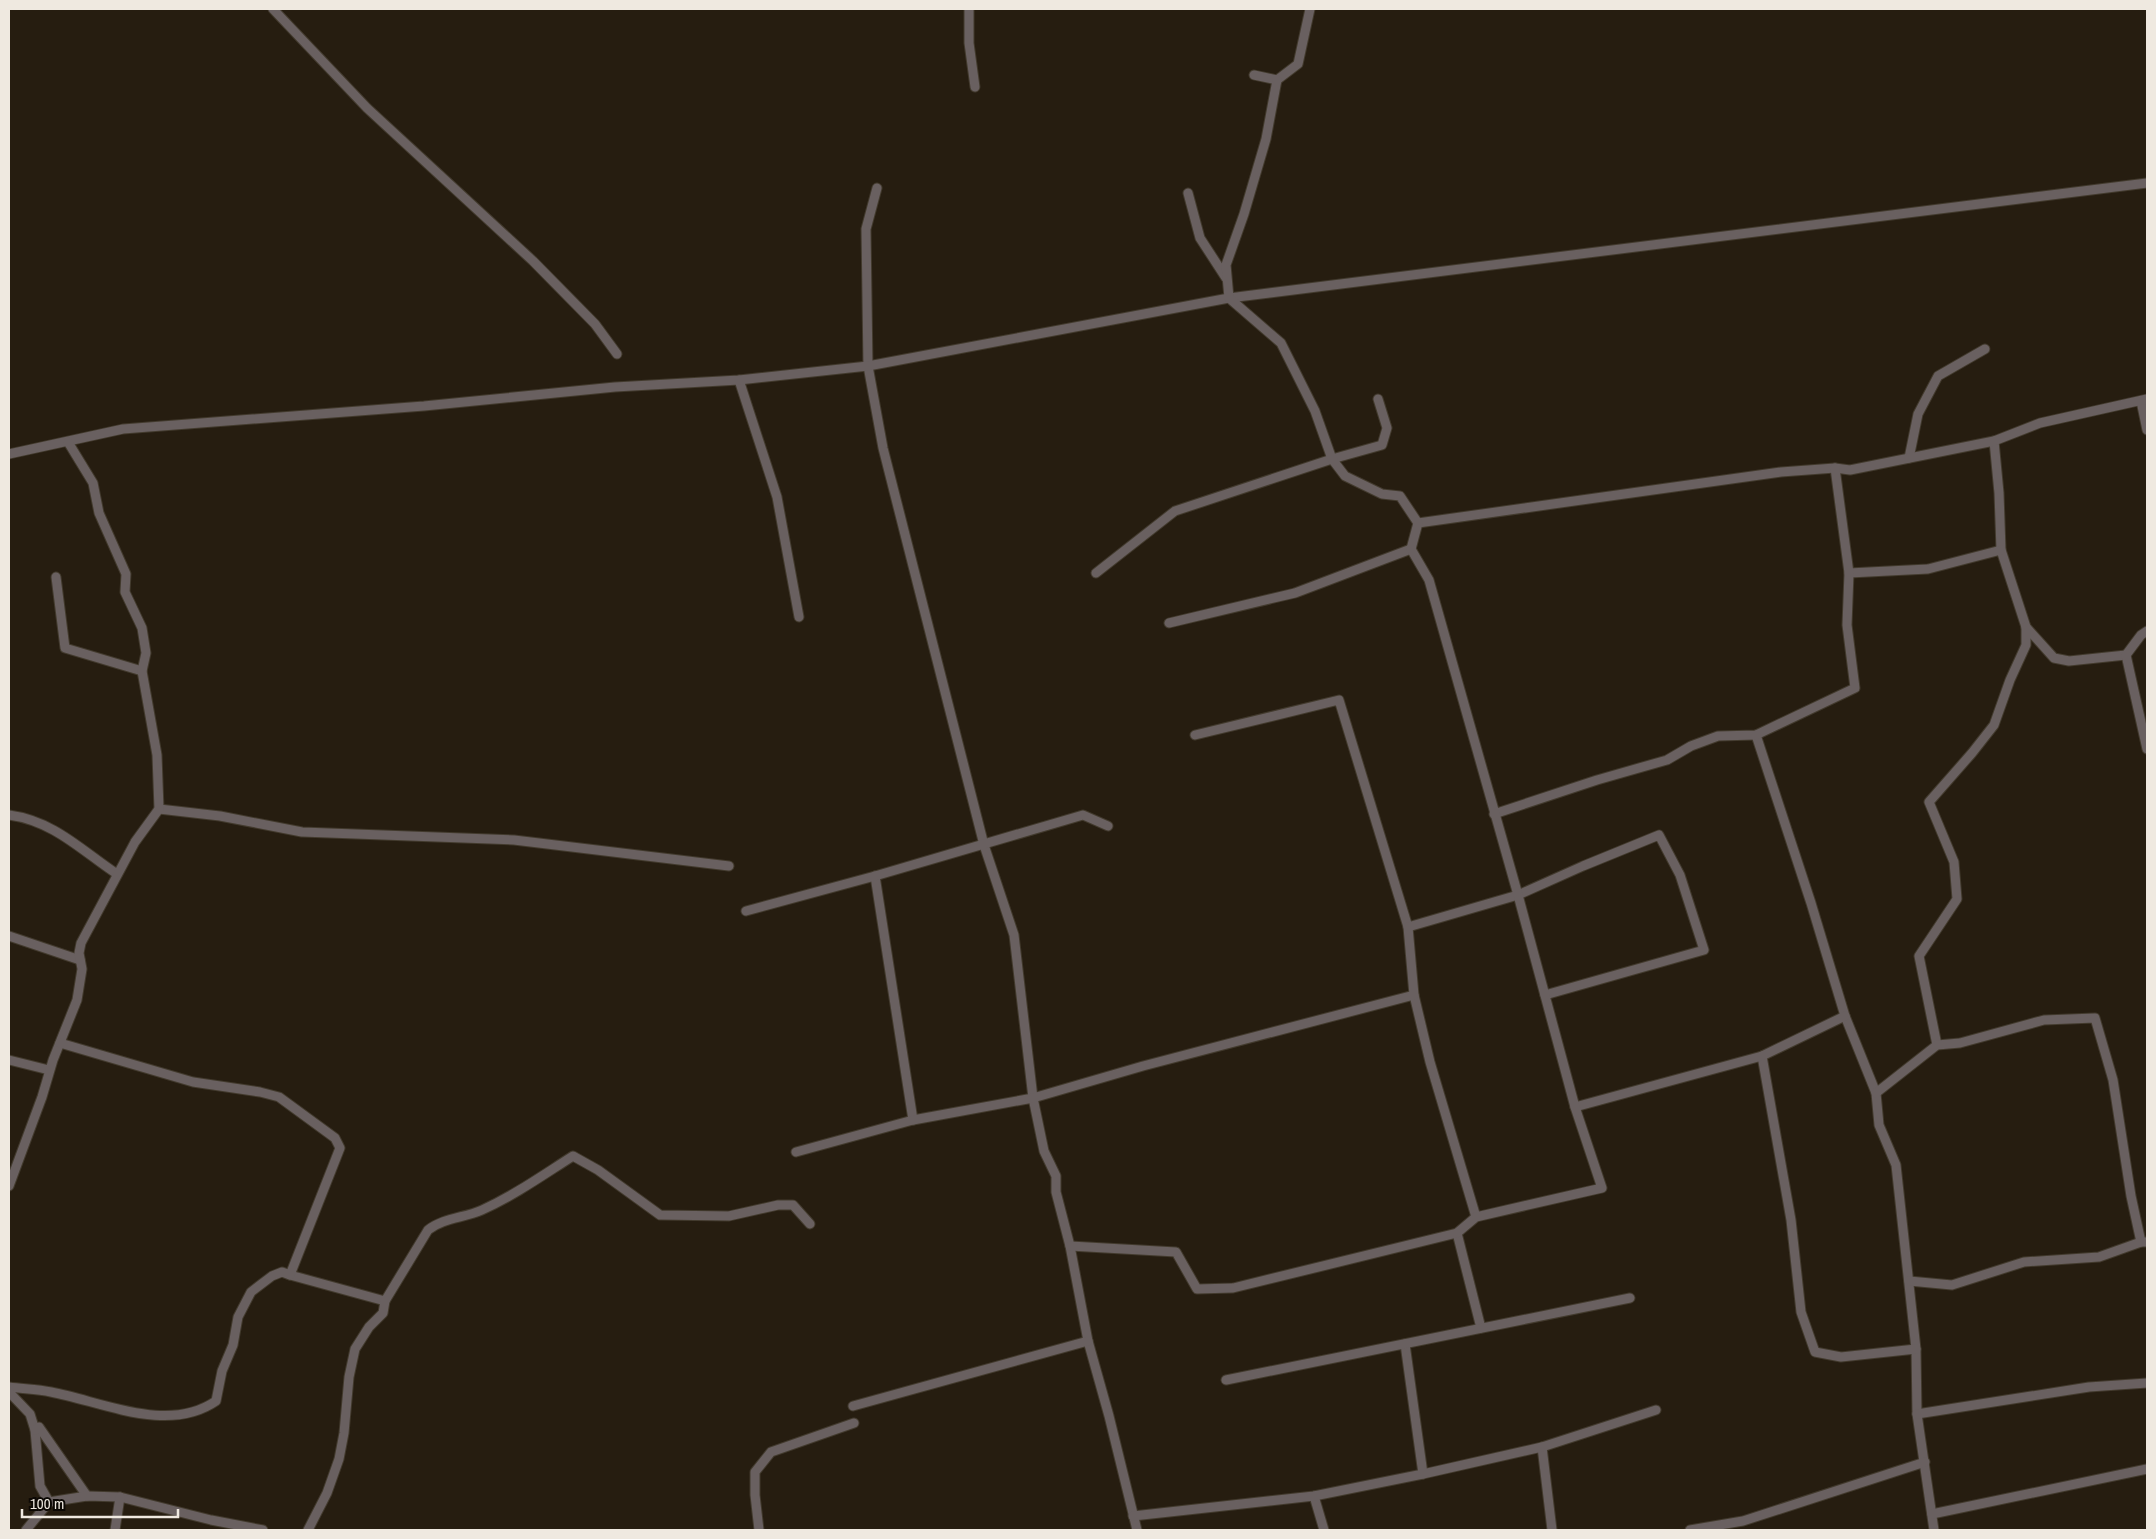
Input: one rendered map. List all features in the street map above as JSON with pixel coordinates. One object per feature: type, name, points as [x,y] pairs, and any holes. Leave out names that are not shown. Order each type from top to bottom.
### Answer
[{"type":"street","points":[[272,9],[367,108],[533,261],[595,324],[617,354]]},
{"type":"street","points":[[969,9],[968,43],[975,87]]},
{"type":"street","points":[[1070,1246],[1176,1252],[1197,1289],[1233,1288],[1457,1233],[1476,1217],[1602,1188],[1575,1107],[1518,895],[1428,580],[1411,550],[1418,523],[1400,496],[1382,494],[1345,476],[1332,459],[1315,411],[1281,343],[1229,298],[1226,265],[1244,214],[1266,139],[1276,80],[1298,64],[1310,9]]},
{"type":"street","points":[[1254,75],[1276,80]]},
{"type":"street","points":[[9,454],[123,429],[424,406],[615,387],[739,380],[868,366],[1229,298],[2147,183]]},
{"type":"street","points":[[877,188],[866,228],[868,366],[883,448],[984,845],[1014,935],[1033,1098],[1044,1150],[1056,1176],[1056,1192],[1070,1246],[1088,1341],[1137,1530]]},
{"type":"street","points":[[1188,193],[1200,238],[1227,280]]},
{"type":"street","points":[[1909,458],[1918,414],[1938,376],[1985,349]]},
{"type":"street","points":[[739,380],[777,498],[799,617]]},
{"type":"street","points":[[1096,573],[1175,511],[1332,459],[1382,445],[1388,428],[1378,399]]},
{"type":"street","points":[[1418,523],[1781,472],[1835,468],[1850,470],[1994,441],[2040,423],[2144,400],[2147,430]]},
{"type":"street","points":[[1937,1045],[1919,956],[1957,899],[1954,862],[1928,802],[1972,753],[1994,725],[2010,680],[2026,645],[2026,627],[2001,550],[1999,493],[1994,441]]},
{"type":"street","points":[[9,1186],[49,1070],[77,1000],[82,970],[80,960],[81,943],[135,842],[159,808],[158,755],[142,671],[146,653],[142,628],[125,592],[126,574],[99,513],[93,483],[68,442]]},
{"type":"street","points":[[1494,814],[1597,780],[1667,760],[1691,746],[1718,736],[1756,735],[1855,688],[1847,626],[1849,573],[1835,468]]},
{"type":"street","points":[[1168,623],[1295,593],[1411,550]]},
{"type":"street","points":[[1849,573],[1928,569],[2001,550]]},
{"type":"street","points":[[56,577],[64,648],[142,671]]},
{"type":"street","points":[[2026,627],[2054,658],[2068,661],[2126,655],[2141,635],[2147,631]]},
{"type":"street","points":[[2126,655],[2147,749]]},
{"type":"street","points":[[1195,735],[1339,700],[1408,927],[1414,995],[1430,1062],[1476,1217]]},
{"type":"street","points":[[1756,735],[1806,885],[1845,1016],[1876,1093],[1879,1125],[1896,1165],[1916,1349],[1917,1414],[1934,1530]]},
{"type":"street","points":[[159,808],[220,816],[302,832],[514,840],[729,866]]},
{"type":"street","points":[[9,815],[44,826],[67,836],[117,874]]},
{"type":"street","points":[[746,910],[875,876],[1083,815],[1108,826]]},
{"type":"street","points":[[1408,927],[1518,895],[1659,835],[1680,875],[1704,950],[1545,995]]},
{"type":"street","points":[[875,876],[914,1120]]},
{"type":"street","points":[[9,936],[80,960]]},
{"type":"street","points":[[796,1152],[914,1120],[1033,1098],[1143,1066],[1414,995]]},
{"type":"street","points":[[1575,1107],[1762,1056],[1845,1016]]},
{"type":"street","points":[[1876,1093],[1937,1045],[1960,1043],[2044,1020],[2095,1018],[2113,1080],[2131,1196],[2144,1242],[2099,1257],[2024,1262],[1952,1285],[1909,1281]]},
{"type":"street","points":[[60,1042],[193,1082],[260,1092],[279,1097],[336,1138],[340,1148],[290,1275]]},
{"type":"street","points":[[1762,1056],[1791,1220],[1802,1312],[1816,1352],[1841,1357],[1916,1349]]},
{"type":"street","points":[[9,1060],[49,1070]]},
{"type":"street","points":[[308,1530],[327,1493],[338,1459],[344,1433],[349,1377],[356,1349],[368,1327],[383,1313],[385,1302],[428,1230],[438,1222],[471,1214],[512,1195],[573,1156],[598,1170],[660,1215],[729,1216],[778,1206],[793,1205],[810,1224]]},
{"type":"street","points":[[1457,1233],[1481,1328]]},
{"type":"street","points":[[9,1387],[52,1392],[156,1416],[204,1410],[216,1402],[222,1371],[234,1346],[238,1317],[251,1292],[272,1276],[282,1272],[385,1302]]},
{"type":"street","points":[[1226,1380],[1630,1298]]},
{"type":"street","points":[[853,1406],[1088,1341]]},
{"type":"street","points":[[1405,1344],[1423,1474]]},
{"type":"street","points":[[1917,1414],[2089,1387],[2147,1383]]},
{"type":"street","points":[[9,1392],[30,1414],[35,1430],[40,1486],[49,1502]]},
{"type":"street","points":[[1133,1516],[1314,1496],[1423,1474],[1542,1447],[1656,1410]]},
{"type":"street","points":[[759,1530],[754,1495],[755,1472],[771,1452],[854,1423]]},
{"type":"street","points":[[35,1430],[39,1427],[87,1496]]},
{"type":"street","points":[[1542,1447],[1552,1530]]},
{"type":"street","points":[[1690,1530],[1743,1521],[1924,1462]]},
{"type":"street","points":[[1932,1514],[2147,1469]]},
{"type":"street","points":[[26,1530],[49,1502],[87,1496],[120,1497],[211,1520],[263,1530]]},
{"type":"street","points":[[1314,1496],[1324,1530]]},
{"type":"street","points":[[115,1530],[120,1497]]},
{"type":"street","points":[[210,1530],[211,1520]]}]
